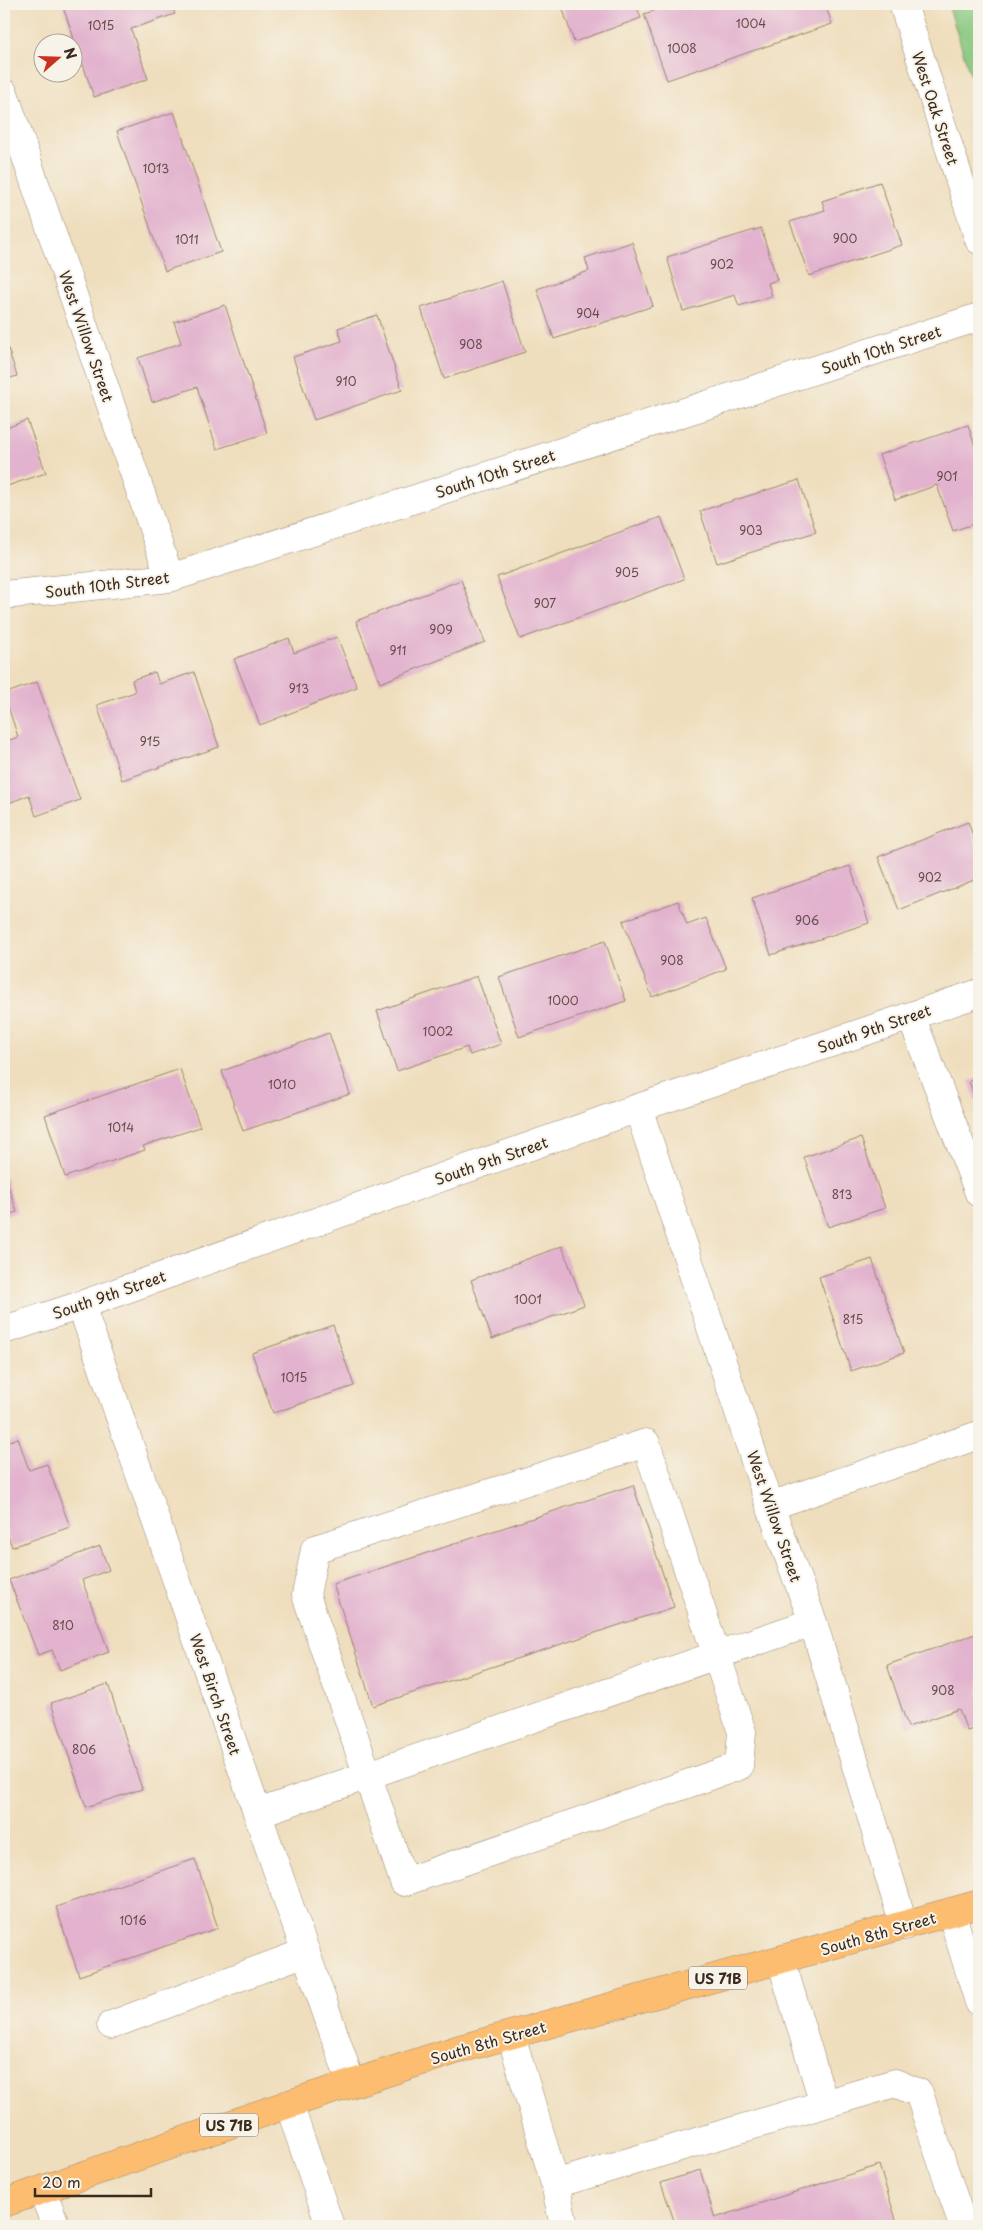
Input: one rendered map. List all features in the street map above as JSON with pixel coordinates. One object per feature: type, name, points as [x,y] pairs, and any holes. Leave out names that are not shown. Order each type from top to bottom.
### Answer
[{"type":"main road","name":"South 8th Street","points":[[4,2203],[351,2083],[511,2035],[979,1904]]},
{"type":"street","name":"West Oak Street","points":[[903,4],[979,240]]},
{"type":"street","name":"West Willow Street","points":[[4,93],[170,578]]},
{"type":"street","name":"South 10th Street","points":[[4,596],[170,578],[979,317]]},
{"type":"street","name":"South 9th Street","points":[[4,1330],[81,1305],[638,1108],[979,993]]},
{"type":"street","points":[[911,1016],[979,1193]]},
{"type":"street","name":"West Willow Street","points":[[638,1108],[770,1506],[813,1622],[904,1926]]},
{"type":"street","name":"West Birch Street","points":[[81,1305],[351,2083]]},
{"type":"street","points":[[770,1506],[979,1435]]},
{"type":"street","points":[[646,1443],[742,1732],[739,1766],[404,1882],[368,1776],[306,1595],[315,1549],[646,1443]]},
{"type":"street","points":[[258,1814],[813,1622]]},
{"type":"street","points":[[951,1912],[979,2002]]},
{"type":"street","points":[[111,2026],[306,1952]]},
{"type":"street","points":[[781,1960],[824,2104]]},
{"type":"street","points":[[511,2035],[555,2184],[564,2226]]},
{"type":"street","points":[[555,2184],[895,2083],[919,2093],[962,2226]]},
{"type":"street","points":[[289,2104],[330,2226]]},
{"type":"street","points":[[42,2190],[56,2226]]},
{"type":"green space","points":[[948,4],[979,4],[979,103]]},
{"type":"building","points":[[62,4],[171,4],[175,14],[131,29],[148,79],[94,97],[82,62],[82,32],[72,32]]},
{"type":"building","points":[[561,4],[636,4],[641,18],[574,42]]},
{"type":"building","points":[[674,4],[825,4],[832,24],[667,80],[644,14]]},
{"type":"building","points":[[174,112],[221,252],[165,271],[117,131]]},
{"type":"building","points":[[880,182],[902,245],[809,276],[790,222],[825,210],[822,201]]},
{"type":"building","points":[[761,228],[777,280],[768,283],[772,296],[739,306],[735,295],[683,311],[667,257]]},
{"type":"building","points":[[632,242],[653,306],[554,339],[537,289],[589,271],[585,258]]},
{"type":"building","points":[[502,281],[525,352],[444,379],[421,308]]},
{"type":"building","points":[[225,305],[267,433],[217,449],[197,387],[152,402],[138,358],[181,343],[174,322]]},
{"type":"building","points":[[377,315],[402,390],[314,420],[293,357],[342,341],[338,328]]},
{"type":"building","points":[[4,336],[17,376],[4,380]]},
{"type":"building","points":[[27,420],[46,473],[4,487],[4,429]]},
{"type":"building","points":[[968,425],[979,458],[979,522],[953,531],[937,485],[895,500],[879,455]]},
{"type":"building","points":[[799,480],[816,532],[717,563],[700,511]]},
{"type":"building","points":[[661,517],[684,579],[520,639],[497,577]]},
{"type":"building","points":[[461,580],[485,642],[380,683],[356,621]]},
{"type":"building","points":[[337,637],[357,687],[260,725],[234,659],[289,638],[294,653]]},
{"type":"building","points":[[155,672],[159,684],[194,672],[219,747],[122,780],[97,705],[135,692],[132,680]]},
{"type":"building","points":[[37,682],[80,800],[36,816],[29,795],[4,805],[4,742],[18,737],[4,694]]},
{"type":"building","points":[[968,822],[979,852],[979,878],[899,910],[878,857]]},
{"type":"building","points":[[850,866],[869,923],[771,955],[752,898]]},
{"type":"building","points":[[678,901],[687,925],[706,918],[726,969],[652,997],[623,921]]},
{"type":"building","points":[[605,941],[626,1001],[519,1037],[499,977]]},
{"type":"building","points":[[477,976],[501,1044],[470,1055],[467,1047],[397,1071],[377,1011]]},
{"type":"building","points":[[329,1033],[350,1094],[243,1131],[222,1071]]},
{"type":"building","points":[[180,1069],[200,1127],[143,1146],[145,1150],[65,1177],[45,1115]]},
{"type":"building","points":[[979,1078],[979,1109],[969,1081]]},
{"type":"building","points":[[861,1138],[885,1208],[828,1227],[804,1157]]},
{"type":"building","points":[[4,1174],[17,1212],[4,1216]]},
{"type":"building","points":[[562,1246],[584,1305],[492,1339],[471,1280]]},
{"type":"building","points":[[872,1259],[904,1353],[851,1371],[819,1277]]},
{"type":"building","points":[[333,1325],[354,1386],[273,1413],[252,1353]]},
{"type":"building","points":[[18,1438],[29,1470],[47,1464],[70,1527],[12,1547],[4,1524],[4,1443]]},
{"type":"building","points":[[633,1485],[674,1607],[373,1706],[333,1584]]},
{"type":"building","points":[[100,1546],[109,1570],[82,1580],[109,1652],[60,1670],[52,1650],[38,1655],[9,1580]]},
{"type":"building","points":[[978,1633],[979,1727],[967,1731],[959,1709],[908,1727],[887,1665]]},
{"type":"building","points":[[108,1684],[142,1789],[86,1807],[51,1703]]},
{"type":"building","points":[[195,1859],[218,1928],[79,1976],[56,1907]]},
{"type":"building","points":[[879,2165],[898,2226],[676,2226],[661,2183],[700,2170],[715,2218]]}]
